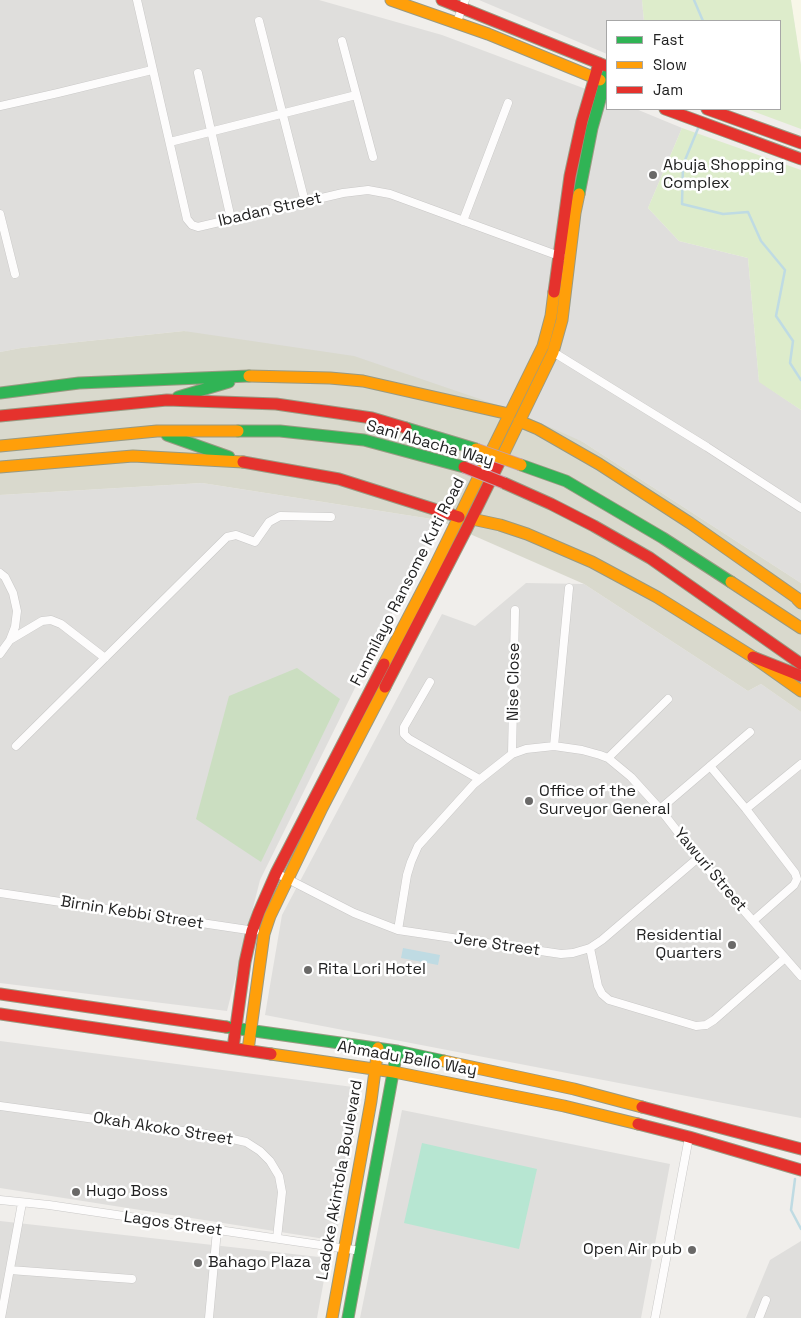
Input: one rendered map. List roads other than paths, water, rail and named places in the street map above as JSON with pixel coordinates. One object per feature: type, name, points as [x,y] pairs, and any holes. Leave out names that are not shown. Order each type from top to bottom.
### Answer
[{"type":"main road","points":[[392,0],[457,22],[603,80]]},
{"type":"main road","points":[[442,0],[464,4],[603,65]]},
{"type":"main road","name":"Funmilayo Ransome Kuti Road","points":[[248,1050],[264,934],[270,916],[287,878],[472,518],[553,352],[562,320],[570,176],[582,121],[603,80],[603,65]]},
{"type":"main road","points":[[710,110],[801,143]]},
{"type":"main road","points":[[670,111],[801,159]]},
{"type":"main road","name":"Funmilayo Ransome Kuti Road","points":[[232,1048],[245,962],[252,931],[276,873],[490,456],[508,414],[543,346],[564,258]]},
{"type":"main road","points":[[0,393],[79,383],[249,376],[330,378],[362,381],[508,414]]},
{"type":"main road","points":[[167,400],[249,376]]},
{"type":"main road","name":"Sani Abacha Way","points":[[0,416],[167,400],[276,404],[372,418],[476,449],[566,481],[663,538],[801,628]]},
{"type":"main road","points":[[518,421],[538,429],[599,464],[690,523],[800,601]]},
{"type":"main road","points":[[157,431],[243,462]]},
{"type":"main road","name":"Sani Abacha Way","points":[[0,446],[157,431],[280,431],[364,440],[464,467],[551,504],[650,558],[801,664]]},
{"type":"main road","points":[[0,467],[133,456],[243,462],[340,479],[459,517]]},
{"type":"main road","points":[[472,518],[527,534],[592,562],[657,597],[753,657],[801,691]]},
{"type":"main road","points":[[753,657],[801,676]]},
{"type":"main road","name":"Ahmadu Bello Way","points":[[0,994],[397,1051],[574,1089],[801,1150]]},
{"type":"main road","name":"Ahmadu Bello Way","points":[[0,1014],[376,1068],[512,1094],[689,1138],[801,1170]]},
{"type":"main road","name":"Ladoke Akintola Boulevard","points":[[332,1318],[346,1250],[378,1048]]},
{"type":"main road","name":"Ladoke Akintola Boulevard","points":[[348,1318],[397,1051]]},
{"type":"street","name":"Ibadan Street","points":[[137,0],[187,219],[192,225],[198,227],[343,193],[368,190],[390,194],[564,258]]},
{"type":"street","points":[[457,22],[464,4]]},
{"type":"street","points":[[259,21],[304,202]]},
{"type":"street","points":[[342,41],[373,157]]},
{"type":"street","points":[[0,106],[152,70]]},
{"type":"street","points":[[198,73],[231,219]]},
{"type":"street","points":[[170,142],[356,95]]},
{"type":"street","points":[[463,221],[508,103]]},
{"type":"street","points":[[0,214],[15,274]]},
{"type":"street","points":[[553,352],[698,441],[801,508]]},
{"type":"street","points":[[16,746],[228,537],[236,535],[255,542],[269,522],[280,516],[331,517]]},
{"type":"street","points":[[0,573],[5,577],[13,593],[17,611],[10,640],[0,654]]},
{"type":"street","points":[[554,746],[569,588]]},
{"type":"street","name":"Nise Close","points":[[512,754],[515,610]]},
{"type":"street","points":[[10,640],[42,621],[51,620],[60,624],[105,658]]},
{"type":"street","points":[[430,682],[404,727],[404,734],[409,739],[479,779]]},
{"type":"street","points":[[608,758],[668,699]]},
{"type":"street","points":[[660,809],[750,732]]},
{"type":"street","name":"Yawuri Street","points":[[398,930],[410,862],[418,846],[479,779],[512,754],[526,749],[554,746],[582,750],[608,758],[631,777],[660,809],[698,858],[801,976]]},
{"type":"street","points":[[746,809],[801,764]]},
{"type":"street","points":[[710,766],[746,809],[794,873],[796,879],[794,885],[753,921]]},
{"type":"street","name":"Jere Street","points":[[276,873],[315,894],[398,930],[561,954],[590,948],[610,934],[698,858]]},
{"type":"street","name":"Birnin Kebbi Street","points":[[0,893],[264,934]]},
{"type":"street","points":[[590,948],[598,986],[602,994],[609,1000],[696,1026],[706,1025],[714,1020],[785,958]]},
{"type":"street","name":"Okah Akoko Street","points":[[0,1106],[219,1136],[246,1142],[260,1151],[270,1161],[279,1176],[282,1192],[277,1238]]},
{"type":"street","points":[[654,1318],[689,1138]]},
{"type":"street","name":"Lagos Street","points":[[0,1200],[49,1205],[361,1251]]},
{"type":"street","points":[[1,1318],[22,1203]]},
{"type":"street","points":[[209,1318],[217,1230]]},
{"type":"street","points":[[10,1270],[132,1278]]},
{"type":"street","points":[[759,1318],[766,1300]]},
{"type":"water","points":[[403,948],[440,955],[438,965],[401,958]]},
{"type":"waterway","points":[[694,0],[703,20]]},
{"type":"waterway","points":[[699,126],[683,165],[682,204],[723,214],[748,212],[761,241],[785,270],[776,316],[793,341],[790,363],[801,380]]},
{"type":"waterway","points":[[795,1179],[791,1210],[801,1229]]},
{"type":"place","name":"Abuja Shopping Complex","points":[[653,175]]},
{"type":"place","name":"Office of the Surveyor General","points":[[529,801]]},
{"type":"place","name":"Residential Quarters","points":[[732,945]]},
{"type":"place","name":"Rita Lori Hotel","points":[[308,970]]},
{"type":"place","name":"Hugo Boss","points":[[76,1192]]},
{"type":"place","name":"Open Air pub","points":[[692,1250]]},
{"type":"place","name":"Bahago Plaza","points":[[198,1263]]}]
